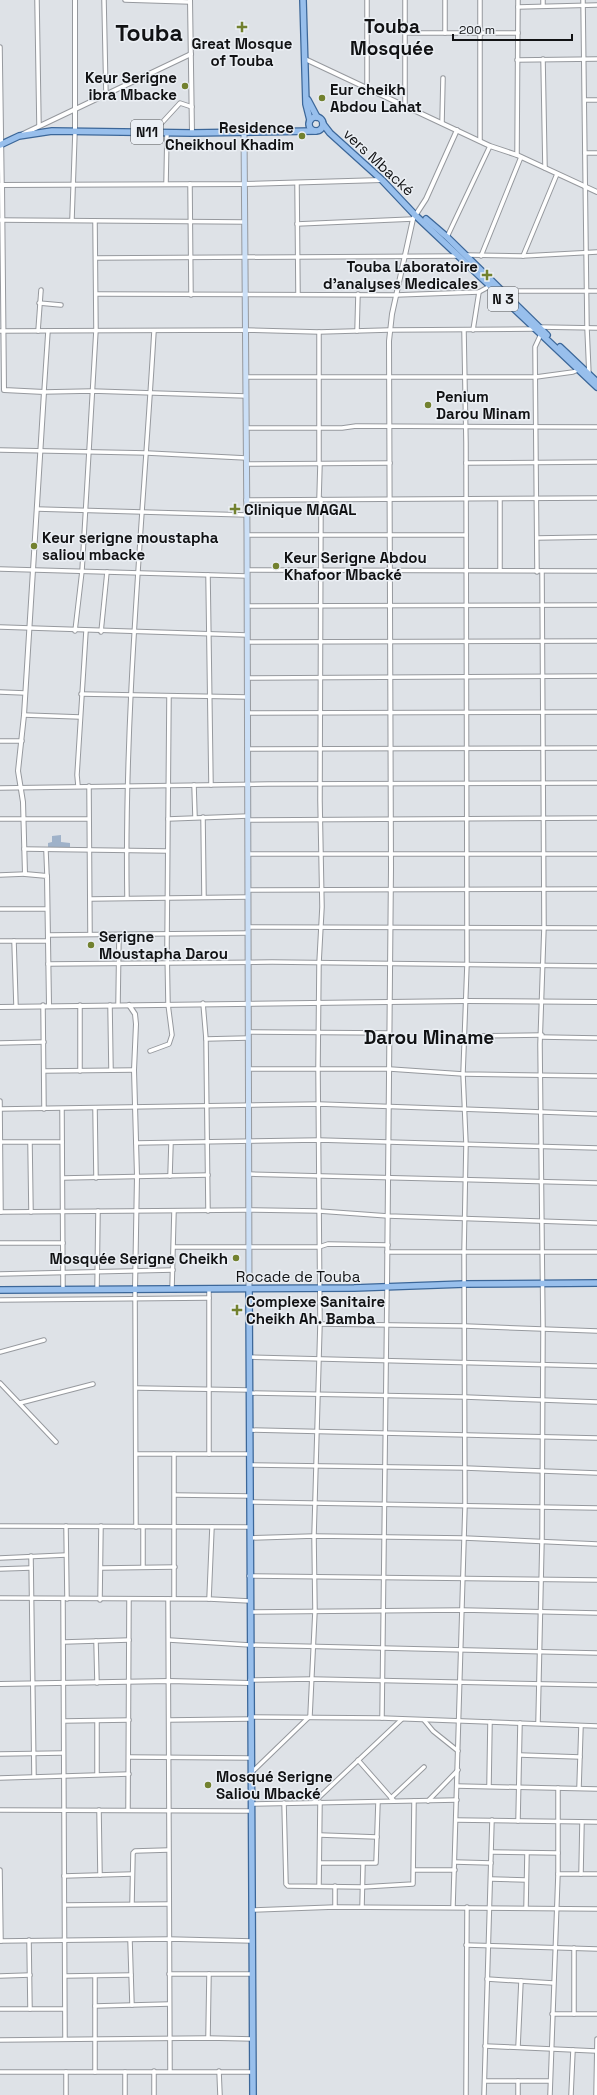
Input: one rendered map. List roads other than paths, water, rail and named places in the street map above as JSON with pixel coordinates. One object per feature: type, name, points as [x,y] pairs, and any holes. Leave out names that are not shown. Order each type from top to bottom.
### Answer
[{"type":"main road","points":[[304,0],[307,113],[310,128],[320,128]]},
{"type":"main road","points":[[306,97],[317,117],[322,120],[320,128]]},
{"type":"main road","points":[[297,131],[309,121],[317,117]]},
{"type":"main road","points":[[297,131],[320,128]]},
{"type":"main road","name":"vers Mbacké","points":[[320,128],[330,133],[382,180],[411,209],[415,216],[462,255],[501,291],[589,377],[597,388]]},
{"type":"main road","name":"N11","points":[[1,144],[19,136],[52,131],[192,133],[297,131]]},
{"type":"main road","points":[[244,131],[248,784],[249,1576],[253,2095]]},
{"type":"main road","name":"vers Mbacké","points":[[415,216],[447,237],[490,286],[538,328],[541,334],[578,370],[597,382]]},
{"type":"main road","name":"Rocade de Touba","points":[[0,1290],[388,1288],[464,1284],[597,1283]]},
{"type":"street","points":[[37,0],[39,126]]},
{"type":"street","points":[[72,219],[76,109],[75,0]]},
{"type":"street","points":[[104,0],[106,96]]},
{"type":"street","points":[[125,0],[190,1],[192,133]]},
{"type":"street","points":[[367,0],[367,87]]},
{"type":"street","points":[[405,0],[405,106]]},
{"type":"street","points":[[445,0],[446,33]]},
{"type":"street","points":[[480,0],[480,141]]},
{"type":"street","points":[[482,256],[519,156],[517,60],[518,0]]},
{"type":"street","points":[[543,0],[543,6]]},
{"type":"street","points":[[583,0],[587,328],[589,377]]},
{"type":"street","points":[[518,7],[597,5]]},
{"type":"street","points":[[405,33],[518,32]]},
{"type":"street","points":[[0,46],[2,390],[44,392],[92,391],[150,395],[246,396]]},
{"type":"street","points":[[19,136],[106,96],[191,54]]},
{"type":"street","points":[[305,59],[490,146],[519,156],[597,192]]},
{"type":"street","points":[[543,59],[545,168]]},
{"type":"street","points":[[517,60],[597,59]]},
{"type":"street","points":[[442,123],[443,78]]},
{"type":"street","points":[[585,100],[597,100]]},
{"type":"street","points":[[158,127],[180,104],[192,107]]},
{"type":"street","points":[[382,1718],[387,1396],[388,1142],[390,1106],[389,1003],[391,964],[389,642],[390,330],[396,295],[415,216],[426,199],[457,130]]},
{"type":"street","points":[[166,184],[167,132]]},
{"type":"street","points":[[447,237],[490,146]]},
{"type":"street","points":[[585,153],[597,153]]},
{"type":"street","points":[[523,256],[557,174]]},
{"type":"street","points":[[1,185],[244,184],[382,180]]},
{"type":"street","points":[[297,183],[298,294]]},
{"type":"street","points":[[190,184],[191,294]]},
{"type":"street","points":[[298,224],[415,216]]},
{"type":"street","points":[[2,220],[72,219],[95,221],[245,222]]},
{"type":"street","points":[[76,631],[82,571],[96,330],[97,294],[95,221]]},
{"type":"street","points":[[96,258],[191,256],[523,256],[597,252]]},
{"type":"street","points":[[97,294],[396,295],[479,292],[490,286]]},
{"type":"street","points":[[38,331],[41,290]]},
{"type":"street","points":[[501,291],[597,291]]},
{"type":"street","points":[[473,330],[479,292]]},
{"type":"street","points":[[357,331],[358,294]]},
{"type":"street","points":[[39,303],[61,305]]},
{"type":"street","points":[[2,331],[246,330],[319,332],[597,328]]},
{"type":"street","points":[[453,1907],[462,1650],[466,1435],[464,1252],[466,1144],[463,1074],[468,964],[466,783],[466,427],[464,330]]},
{"type":"street","points":[[25,874],[21,788],[18,771],[22,741],[30,628],[36,509],[48,331]]},
{"type":"street","points":[[127,898],[126,849],[130,695],[154,331]]},
{"type":"street","points":[[251,1774],[310,1716],[312,1679],[315,1611],[314,1536],[320,1357],[318,1003],[322,890],[320,818],[320,570],[322,534],[320,499],[319,332]]},
{"type":"street","points":[[537,572],[535,347],[541,334]]},
{"type":"street","points":[[246,377],[536,377],[578,370]]},
{"type":"street","points":[[246,428],[390,426],[597,427]]},
{"type":"street","points":[[0,450],[147,453],[246,461],[320,464],[390,463]]},
{"type":"street","points":[[466,463],[597,462]]},
{"type":"street","points":[[246,500],[597,498]]},
{"type":"street","points":[[500,499],[500,570]]},
{"type":"street","points":[[36,509],[143,514],[247,515]]},
{"type":"street","points":[[247,536],[322,534],[466,535]]},
{"type":"street","points":[[537,538],[597,537]]},
{"type":"street","points":[[0,569],[208,575],[320,570],[500,570],[537,572],[597,571]]},
{"type":"street","points":[[538,1723],[541,1652],[543,1330],[541,1112],[544,965],[544,712],[542,571]]},
{"type":"street","points":[[101,632],[107,572]]},
{"type":"street","points":[[208,575],[210,634],[210,785]]},
{"type":"street","points":[[247,606],[597,605]]},
{"type":"street","points":[[0,627],[101,632],[247,635]]},
{"type":"street","points":[[78,786],[81,694],[86,631]]},
{"type":"street","points":[[247,642],[597,641]]},
{"type":"street","points":[[247,678],[597,676]]},
{"type":"street","points":[[0,692],[25,693]]},
{"type":"street","points":[[81,694],[247,697]]},
{"type":"street","points":[[150,1051],[169,1044],[171,1040],[167,964],[169,696]]},
{"type":"street","points":[[247,713],[597,712]]},
{"type":"street","points":[[24,715],[80,717]]},
{"type":"street","points":[[0,741],[22,741]]},
{"type":"street","points":[[247,749],[597,748]]},
{"type":"street","points":[[0,788],[248,784],[597,783]]},
{"type":"street","points":[[194,785],[195,817]]},
{"type":"street","points":[[89,786],[88,818],[90,934]]},
{"type":"street","points":[[203,817],[204,897]]},
{"type":"street","points":[[0,819],[88,818]]},
{"type":"street","points":[[168,818],[597,818]]},
{"type":"street","points":[[24,849],[46,851],[126,849],[167,851]]},
{"type":"street","points":[[46,851],[49,1005]]},
{"type":"street","points":[[248,854],[597,854]]},
{"type":"street","points":[[0,875],[25,874],[47,876]]},
{"type":"street","points":[[248,890],[597,889]]},
{"type":"street","points":[[90,899],[248,897]]},
{"type":"street","points":[[0,909],[48,909]]},
{"type":"street","points":[[48,935],[119,935],[248,930],[391,927],[597,928]]},
{"type":"street","points":[[118,1005],[119,935]]},
{"type":"street","points":[[0,941],[48,941]]},
{"type":"street","points":[[14,941],[16,1006]]},
{"type":"street","points":[[48,964],[319,963],[597,966]]},
{"type":"street","points":[[0,1007],[202,1003],[389,1003],[466,1001],[597,1002]]},
{"type":"street","points":[[202,1003],[206,1039],[208,1211]]},
{"type":"street","points":[[43,1005],[44,1109]]},
{"type":"street","points":[[80,1005],[80,1071]]},
{"type":"street","points":[[110,1005],[111,1070]]},
{"type":"street","points":[[129,1005],[135,1014],[134,1070],[137,1176],[135,1290],[137,1388],[136,1527]]},
{"type":"street","points":[[206,1039],[248,1035],[318,1032],[389,1033]]},
{"type":"street","points":[[464,1036],[597,1038]]},
{"type":"street","points":[[0,1044],[44,1042]]},
{"type":"street","points":[[248,1069],[390,1069],[463,1074],[597,1076]]},
{"type":"street","points":[[44,1072],[134,1070]]},
{"type":"street","points":[[0,1101],[1,1212],[98,1212],[136,1210],[319,1211],[388,1216],[597,1223]]},
{"type":"street","points":[[0,1109],[206,1107],[249,1104],[319,1104],[597,1114]]},
{"type":"street","points":[[95,1108],[96,1178]]},
{"type":"street","points":[[62,1109],[64,1290]]},
{"type":"street","points":[[136,1143],[319,1140],[597,1148]]},
{"type":"street","points":[[1,1142],[62,1142]]},
{"type":"street","points":[[30,1143],[31,1212]]},
{"type":"street","points":[[170,1176],[171,1143]]},
{"type":"street","points":[[249,1174],[597,1184]]},
{"type":"street","points":[[62,1178],[208,1175]]},
{"type":"street","points":[[172,1289],[174,1211]]},
{"type":"street","points":[[97,1290],[98,1212]]},
{"type":"street","points":[[0,1243],[63,1243]]},
{"type":"street","points":[[174,1247],[319,1247],[324,1244],[388,1246]]},
{"type":"street","points":[[387,1252],[597,1252]]},
{"type":"street","points":[[0,1274],[173,1270]]},
{"type":"street","points":[[209,1289],[210,1454]]},
{"type":"street","points":[[0,1300],[209,1298]]},
{"type":"street","points":[[320,1324],[387,1324],[597,1331]]},
{"type":"street","points":[[0,1352],[44,1340]]},
{"type":"street","points":[[249,1357],[320,1357],[387,1361],[597,1366]]},
{"type":"street","points":[[0,1383],[56,1442]]},
{"type":"street","points":[[20,1403],[93,1384]]},
{"type":"street","points":[[137,1388],[597,1402]]},
{"type":"street","points":[[250,1430],[597,1438]]},
{"type":"street","points":[[137,1454],[250,1454]]},
{"type":"street","points":[[174,1454],[174,1598]]},
{"type":"street","points":[[250,1465],[465,1468],[597,1474]]},
{"type":"street","points":[[175,1495],[316,1503],[597,1508]]},
{"type":"street","points":[[0,1526],[250,1527]]},
{"type":"street","points":[[65,2039],[63,1683],[66,1526]]},
{"type":"street","points":[[100,1600],[102,1568],[101,1526]]},
{"type":"street","points":[[143,1527],[143,1567]]},
{"type":"street","points":[[210,1598],[212,1527]]},
{"type":"street","points":[[250,1538],[314,1536],[464,1538],[542,1540],[597,1544]]},
{"type":"street","points":[[0,1558],[66,1555]]},
{"type":"street","points":[[31,1556],[31,1684],[34,1776]]},
{"type":"street","points":[[102,1568],[175,1567]]},
{"type":"street","points":[[0,1569],[31,1568]]},
{"type":"street","points":[[249,1576],[315,1575],[597,1580]]},
{"type":"street","points":[[0,1598],[100,1600],[210,1598],[250,1601]]},
{"type":"street","points":[[128,1810],[130,1682],[129,1599]]},
{"type":"street","points":[[168,1599],[170,2072]]},
{"type":"street","points":[[250,1612],[383,1612],[462,1610],[597,1613]]},
{"type":"street","points":[[64,1642],[129,1640]]},
{"type":"street","points":[[169,1640],[313,1647],[597,1653]]},
{"type":"street","points":[[96,1642],[97,1683]]},
{"type":"street","points":[[0,1684],[169,1681],[250,1682],[312,1679],[597,1685]]},
{"type":"street","points":[[169,1720],[310,1716],[402,1718],[597,1726]]},
{"type":"street","points":[[314,1802],[402,1718]]},
{"type":"street","points":[[64,1721],[129,1720]]},
{"type":"street","points":[[424,1720],[433,1731],[458,1751]]},
{"type":"street","points":[[97,1721],[97,1774]]},
{"type":"street","points":[[489,1786],[490,1722]]},
{"type":"street","points":[[518,1821],[520,1723]]},
{"type":"street","points":[[579,1788],[581,1726]]},
{"type":"street","points":[[0,1754],[64,1753]]},
{"type":"street","points":[[520,1755],[580,1757]]},
{"type":"street","points":[[129,1757],[250,1758]]},
{"type":"street","points":[[358,1760],[393,1800]]},
{"type":"street","points":[[393,1800],[424,1767]]},
{"type":"street","points":[[428,1801],[458,1770]]},
{"type":"street","points":[[0,1778],[129,1774]]},
{"type":"street","points":[[457,1786],[519,1786],[597,1789]]},
{"type":"street","points":[[550,2095],[554,1947],[558,1874],[558,1788]]},
{"type":"street","points":[[251,1804],[378,1802],[393,1800],[457,1800]]},
{"type":"street","points":[[284,1803],[286,1884],[288,1886],[362,1887],[411,1885],[414,1882],[414,1801]]},
{"type":"street","points":[[319,1886],[320,1802]]},
{"type":"street","points":[[320,1863],[376,1863],[378,1802]]},
{"type":"street","points":[[0,1810],[169,1809],[251,1811]]},
{"type":"street","points":[[99,1810],[100,1875]]},
{"type":"street","points":[[456,1820],[597,1822]]},
{"type":"street","points":[[484,2095],[492,1820]]},
{"type":"street","points":[[581,1874],[582,1822]]},
{"type":"street","points":[[320,1835],[378,1837]]},
{"type":"street","points":[[132,1904],[132,1856],[135,1851],[168,1850]]},
{"type":"street","points":[[492,1852],[558,1853]]},
{"type":"street","points":[[526,1908],[527,1853]]},
{"type":"street","points":[[455,1862],[491,1863]]},
{"type":"street","points":[[362,1864],[362,1907]]},
{"type":"street","points":[[0,1870],[0,1941],[169,1939],[252,1941]]},
{"type":"street","points":[[414,1870],[455,1870]]},
{"type":"street","points":[[64,1876],[132,1874]]},
{"type":"street","points":[[558,1874],[597,1874]]},
{"type":"street","points":[[490,1879],[526,1880]]},
{"type":"street","points":[[335,1886],[335,1907]]},
{"type":"street","points":[[65,1905],[169,1904]]},
{"type":"street","points":[[252,1910],[335,1907],[597,1909]]},
{"type":"street","points":[[466,2095],[467,1907]]},
{"type":"street","points":[[30,1940],[30,2009]]},
{"type":"street","points":[[130,1940],[132,2005]]},
{"type":"street","points":[[466,1945],[597,1949]]},
{"type":"street","points":[[574,1948],[574,2014]]},
{"type":"street","points":[[169,1974],[252,1974]]},
{"type":"street","points":[[208,2038],[209,1974]]},
{"type":"street","points":[[65,1976],[131,1975]]},
{"type":"street","points":[[0,1976],[30,1976]]},
{"type":"street","points":[[95,1976],[95,2072]]},
{"type":"street","points":[[487,1979],[553,1983]]},
{"type":"street","points":[[518,2047],[521,1981]]},
{"type":"street","points":[[95,2006],[170,2004]]},
{"type":"street","points":[[0,2009],[64,2009]]},
{"type":"street","points":[[552,2014],[597,2014]]},
{"type":"street","points":[[0,2040],[95,2038],[253,2039]]},
{"type":"street","points":[[596,2095],[597,2039]]},
{"type":"street","points":[[485,2046],[596,2051]]},
{"type":"street","points":[[571,2095],[572,2050]]},
{"type":"street","points":[[219,2071],[220,2095]]},
{"type":"street","points":[[0,2072],[253,2072]]},
{"type":"street","points":[[66,2072],[66,2095]]},
{"type":"street","points":[[125,2072],[125,2095]]},
{"type":"street","points":[[154,2072],[154,2095]]},
{"type":"street","points":[[485,2081],[550,2081]]},
{"type":"street","points":[[518,2081],[518,2095]]},
{"type":"place","name":"Great Mosque of Touba","points":[[242,27]]},
{"type":"place","name":"Keur Serigne ibra Mbacke","points":[[185,86]]},
{"type":"place","name":"Eur cheikh Abdou Lahat","points":[[322,98]]},
{"type":"place","name":"Residence Cheikhoul Khadim","points":[[302,136]]},
{"type":"place","name":"Touba Laboratoire d'analyses Medicales","points":[[487,275]]},
{"type":"place","name":"Penium Darou Minam","points":[[428,405]]},
{"type":"place","name":"Clinique MAGAL","points":[[235,509]]},
{"type":"place","name":"Keur serigne moustapha saliou mbacke","points":[[34,546]]},
{"type":"place","name":"Keur Serigne Abdou Khafoor Mbacké","points":[[276,566]]},
{"type":"place","name":"Serigne Moustapha Darou","points":[[91,945]]},
{"type":"place","name":"Mosquée Serigne Cheikh","points":[[236,1258]]},
{"type":"place","name":"Complexe Sanitaire Cheikh Ah. Bamba","points":[[237,1310]]},
{"type":"place","name":"Mosqué Serigne Saliou Mbacké","points":[[208,1785]]},
{"type":"district","name":"Touba","points":[[149,33]]},
{"type":"district","name":"Touba Mosquée","points":[[392,37]]},
{"type":"district","name":"Darou Miname","points":[[429,1037]]}]
